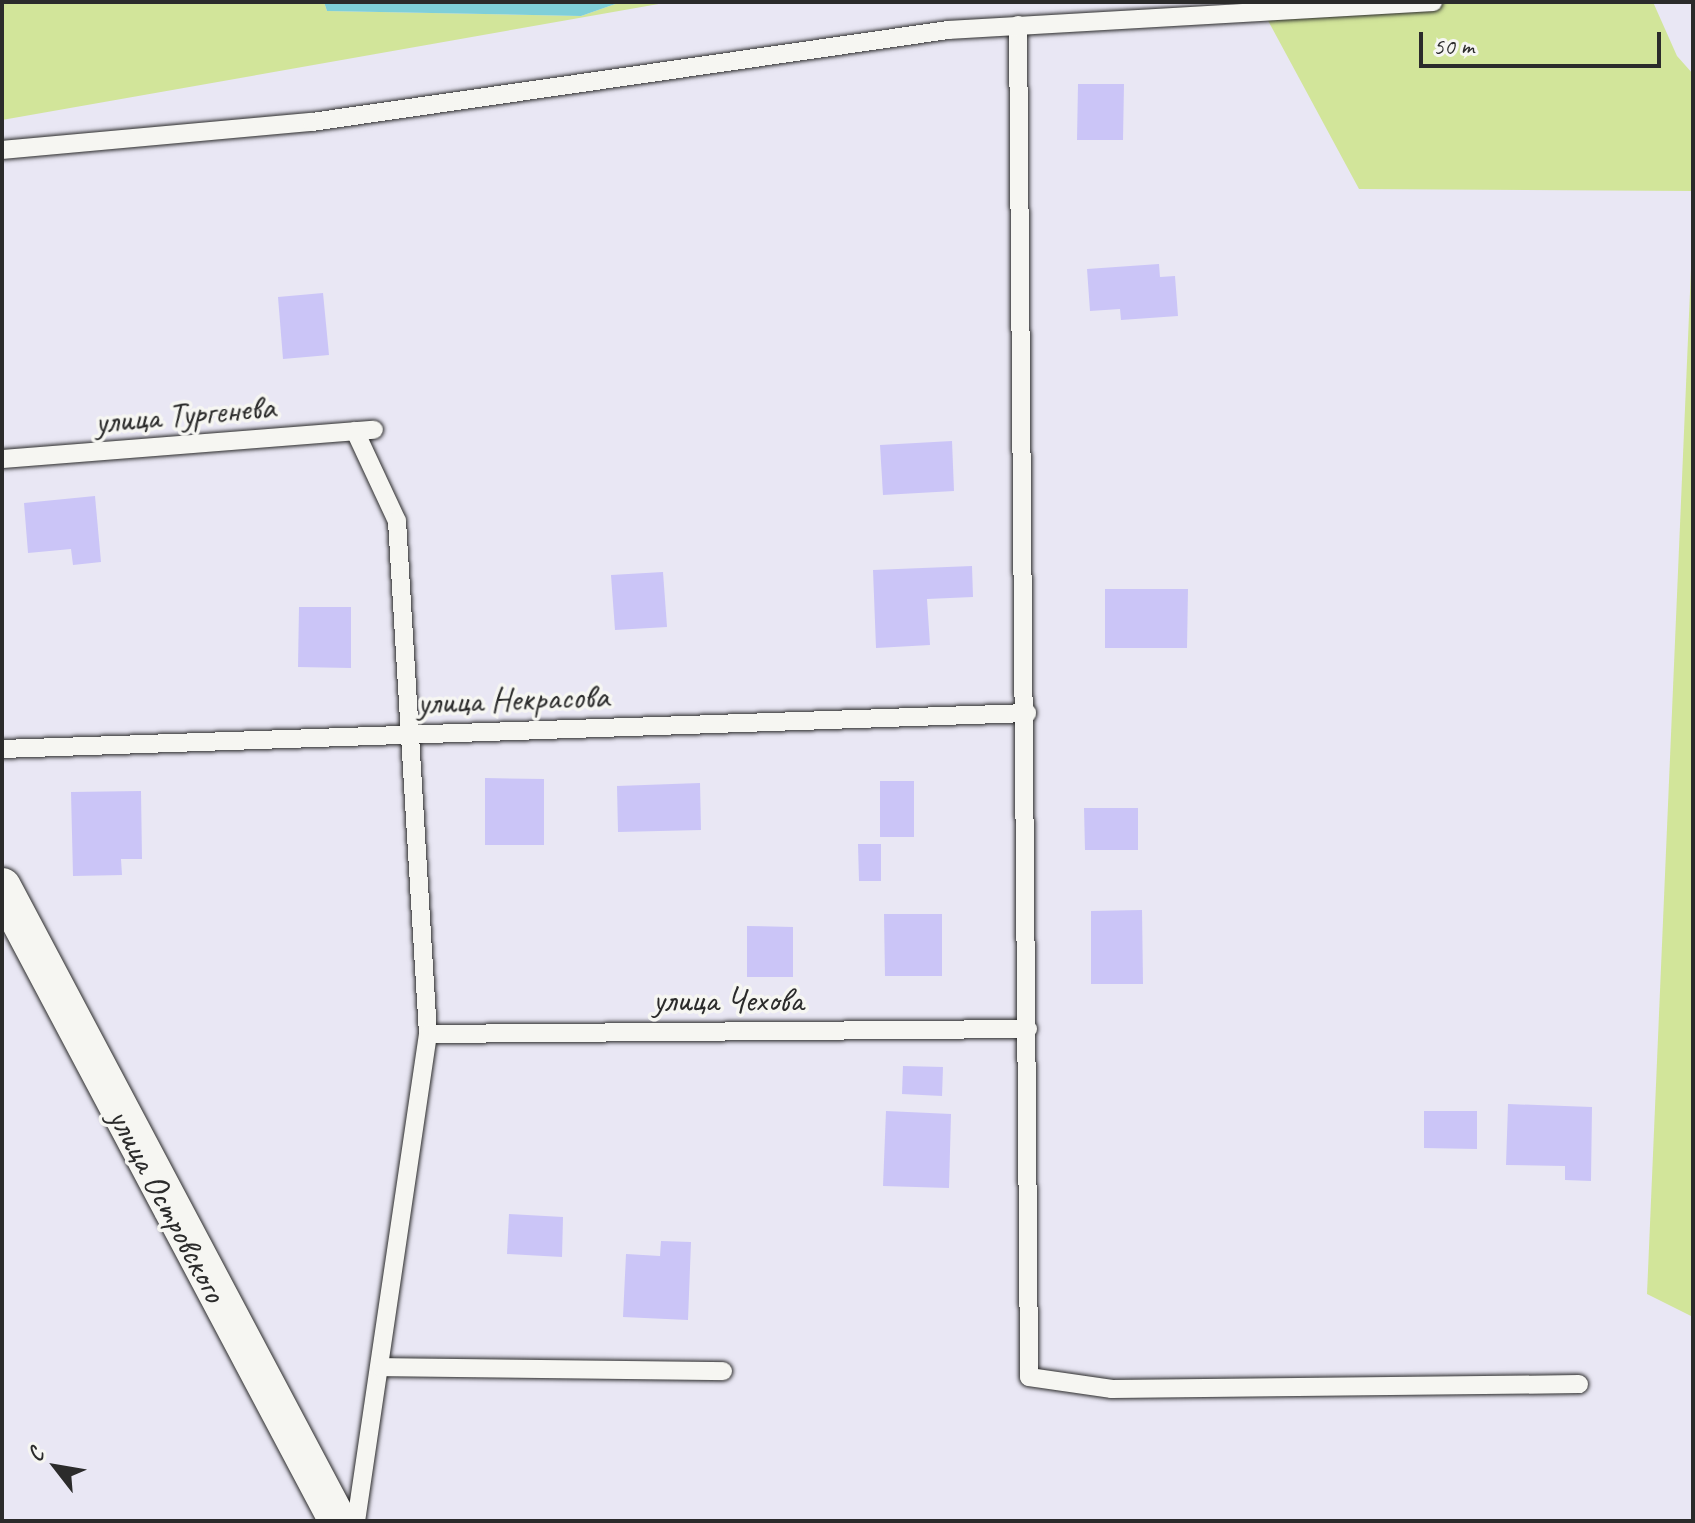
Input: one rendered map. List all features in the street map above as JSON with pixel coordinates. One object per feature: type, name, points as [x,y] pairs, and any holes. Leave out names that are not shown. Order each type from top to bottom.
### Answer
[{"type":"street","name":"улица Островского","points":[[2,887],[338,1521]]},
{"type":"lane","points":[[2,150],[312,122],[1018,25],[1179,21],[1433,2]]},
{"type":"lane","points":[[1018,25],[1027,713],[1029,1377],[1112,1389],[1579,1384]]},
{"type":"lane","name":"улица Тургенева","points":[[2,459],[374,430]]},
{"type":"lane","points":[[355,431],[397,521],[413,734],[428,1034],[356,1521]]},
{"type":"lane","name":"улица Некрасова","points":[[2,749],[1027,713]]},
{"type":"lane","name":"улица Чехова","points":[[428,1034],[1028,1029]]},
{"type":"lane","points":[[381,1367],[723,1371]]},
{"type":"green space","points":[[2,2],[324,2],[327,11],[581,16],[621,2],[670,2],[2,120]]},
{"type":"green space","points":[[1258,2],[1653,2],[1677,56],[1693,74],[1693,191],[1359,189]]},
{"type":"green space","points":[[1693,222],[1693,1317],[1647,1294]]},
{"type":"water","points":[[324,2],[621,2],[581,16],[327,11]]},
{"type":"building","points":[[1078,84],[1124,84],[1123,140],[1077,140]]},
{"type":"building","points":[[1159,264],[1160,277],[1175,276],[1178,316],[1121,320],[1120,309],[1090,311],[1087,269]]},
{"type":"building","points":[[323,293],[329,355],[283,359],[278,297]]},
{"type":"building","points":[[952,441],[954,491],[883,495],[880,445]]},
{"type":"building","points":[[95,496],[101,562],[73,565],[71,549],[28,553],[24,503]]},
{"type":"building","points":[[972,566],[973,597],[927,599],[930,645],[876,648],[873,570]]},
{"type":"building","points":[[663,572],[667,627],[615,630],[611,575]]},
{"type":"building","points":[[1105,589],[1188,589],[1187,648],[1105,648]]},
{"type":"building","points":[[299,607],[351,607],[351,668],[298,667]]},
{"type":"building","points":[[485,778],[544,779],[544,845],[485,845]]},
{"type":"building","points":[[880,781],[914,781],[914,837],[880,837]]},
{"type":"building","points":[[700,783],[701,830],[618,832],[617,786]]},
{"type":"building","points":[[141,791],[142,859],[121,859],[122,875],[73,876],[71,792]]},
{"type":"building","points":[[1084,808],[1138,808],[1138,850],[1085,850]]},
{"type":"building","points":[[858,844],[881,844],[881,881],[859,881]]},
{"type":"building","points":[[1142,910],[1143,984],[1091,984],[1091,911]]},
{"type":"building","points":[[884,914],[942,914],[942,976],[885,976]]},
{"type":"building","points":[[747,926],[793,927],[793,977],[747,977]]},
{"type":"building","points":[[903,1066],[943,1067],[942,1096],[902,1094]]},
{"type":"building","points":[[1508,1104],[1592,1107],[1591,1181],[1565,1180],[1565,1166],[1506,1165]]},
{"type":"building","points":[[886,1111],[951,1114],[949,1188],[883,1186]]},
{"type":"building","points":[[1424,1111],[1477,1111],[1477,1149],[1424,1148]]},
{"type":"building","points":[[509,1214],[563,1217],[562,1257],[507,1254]]},
{"type":"building","points":[[661,1241],[691,1242],[688,1320],[623,1317],[626,1254],[660,1256]]}]
